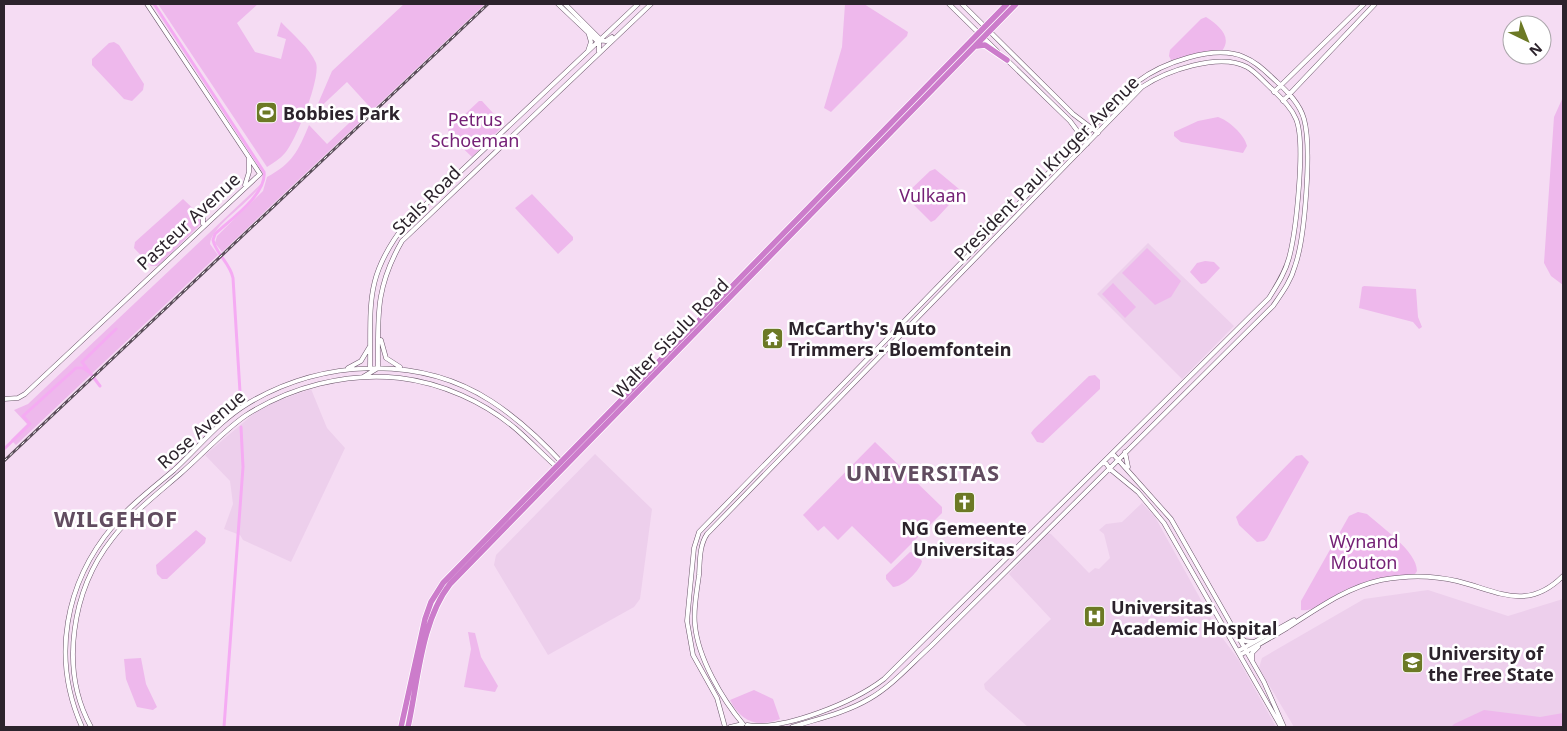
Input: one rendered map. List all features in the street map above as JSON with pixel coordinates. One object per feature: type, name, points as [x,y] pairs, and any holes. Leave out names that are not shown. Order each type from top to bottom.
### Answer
[{"type":"highway","name":"Walter Sisulu Road","points":[[988,28],[1007,4]]},
{"type":"highway","name":"Walter Sisulu Road","points":[[586,440],[676,342],[822,193],[883,135],[988,28],[1016,4]]},
{"type":"highway","name":"Walter Sisulu Road","points":[[942,75],[974,47],[981,35]]},
{"type":"highway","points":[[974,47],[985,45],[1007,60]]},
{"type":"highway","name":"Walter Sisulu Road","points":[[401,727],[427,624],[445,585],[524,502],[682,347],[797,229],[883,135]]},
{"type":"highway","points":[[822,193],[827,198]]},
{"type":"highway","points":[[792,224],[797,229]]},
{"type":"highway","points":[[736,281],[741,286]]},
{"type":"highway","points":[[703,315],[708,320]]},
{"type":"highway","points":[[676,342],[682,347]]},
{"type":"highway","points":[[650,370],[654,375]]},
{"type":"highway","name":"Walter Sisulu Road","points":[[408,727],[419,659]]},
{"type":"street","name":"Pasteur Avenue","points":[[4,399],[14,399],[25,394],[245,185],[260,174],[147,4]]},
{"type":"street","points":[[558,4],[600,41],[606,41],[631,22]]},
{"type":"street","points":[[565,4],[595,32],[600,41],[600,49],[597,54]]},
{"type":"street","name":"Stals Road","points":[[372,369],[371,294],[378,267],[392,241],[420,210],[582,59],[638,4]]},
{"type":"street","name":"Stals Road","points":[[378,368],[380,290],[387,270],[402,241],[433,209],[650,4]]},
{"type":"street","points":[[949,4],[1070,121],[1087,144]]},
{"type":"street","points":[[962,4],[1073,114],[1098,133]]},
{"type":"street","points":[[1274,92],[1364,4]]},
{"type":"street","points":[[1283,101],[1375,4]]},
{"type":"street","points":[[582,26],[591,42],[582,59]]},
{"type":"street","points":[[595,32],[603,34],[613,28]]},
{"type":"street","name":"President Paul Kruger Avenue","points":[[725,727],[720,704],[694,655],[688,631],[687,621],[693,558],[698,535],[1143,77],[1194,56],[1226,53],[1245,57],[1282,86],[1304,117],[1307,145],[1301,241],[1295,267],[1284,289],[1263,318],[886,687],[868,700],[845,710],[792,727]]},
{"type":"street","name":"President Paul Kruger Avenue","points":[[1225,62],[1240,64],[1255,73],[1283,101],[1296,120],[1299,132],[1300,161],[1292,248],[1286,269],[1257,312],[915,650],[877,685],[854,699],[818,712],[769,726],[746,725],[732,710],[707,666],[696,638],[694,614],[703,540],[757,482],[1142,87],[1158,78],[1196,65],[1225,62]]},
{"type":"street","points":[[560,79],[565,84]]},
{"type":"street","points":[[552,87],[557,92]]},
{"type":"street","points":[[532,105],[537,110]]},
{"type":"street","points":[[524,113],[530,118]]},
{"type":"street","points":[[512,124],[517,130]]},
{"type":"street","points":[[505,131],[510,136]]},
{"type":"street","points":[[245,185],[250,166],[248,155]]},
{"type":"street","points":[[476,158],[481,164]]},
{"type":"street","points":[[468,165],[474,170]]},
{"type":"street","points":[[428,204],[433,209]]},
{"type":"street","points":[[420,210],[426,216]]},
{"type":"street","points":[[203,214],[203,226]]},
{"type":"street","points":[[979,245],[984,249]]},
{"type":"street","points":[[378,267],[387,270]]},
{"type":"street","points":[[1277,285],[1284,289]]},
{"type":"street","points":[[379,333],[385,356],[402,369]]},
{"type":"street","points":[[341,370],[361,361],[371,343]]},
{"type":"street","points":[[361,378],[372,369],[386,377]]},
{"type":"street","name":"Rose Avenue","points":[[82,727],[71,700],[65,654],[68,615],[78,582],[98,545],[121,517],[200,444],[245,406],[284,385],[314,376],[341,370],[402,369],[452,382],[490,400],[521,423],[560,466]]},
{"type":"street","points":[[314,376],[317,384]]},
{"type":"street","name":"Rose Avenue","points":[[91,727],[80,698],[74,665],[74,631],[82,595],[102,553],[126,523],[206,450],[250,413],[298,390],[317,384],[361,378],[386,377],[423,382],[476,402],[516,429],[560,466]]},
{"type":"street","points":[[304,379],[307,387]]},
{"type":"street","points":[[294,382],[298,390]]},
{"type":"street","points":[[284,385],[289,394]]},
{"type":"street","points":[[245,406],[250,413]]},
{"type":"street","points":[[238,411],[243,418]]},
{"type":"street","points":[[200,444],[206,450]]},
{"type":"street","points":[[1125,452],[1129,471]]},
{"type":"street","points":[[192,453],[197,458]]},
{"type":"street","points":[[1113,454],[1171,519],[1252,660],[1268,690],[1282,727]]},
{"type":"street","points":[[1105,462],[1110,469],[1138,492],[1159,516],[1282,727]]},
{"type":"street","points":[[129,509],[135,515]]},
{"type":"street","points":[[121,517],[126,523]]},
{"type":"street","points":[[1239,653],[1256,641],[1360,586],[1398,577],[1436,577],[1498,595],[1516,597],[1542,592],[1563,576]]},
{"type":"street","points":[[78,582],[86,585]]},
{"type":"street","points":[[74,593],[82,595]]},
{"type":"street","points":[[68,615],[76,616]]},
{"type":"street","points":[[1245,649],[1263,642],[1303,616]]},
{"type":"street","points":[[66,631],[74,631]]},
{"type":"street","points":[[1236,633],[1245,641],[1256,641]]},
{"type":"street","points":[[1252,660],[1252,653],[1263,642]]},
{"type":"street","points":[[65,654],[73,654]]},
{"type":"street","points":[[66,664],[74,665]]},
{"type":"street","points":[[730,727],[746,725]]},
{"type":"shaded area","points":[[1148,243],[1234,326],[1182,379],[1097,294]]},
{"type":"shaded area","points":[[311,389],[327,428],[345,448],[291,562],[243,540],[240,535],[224,529],[233,504],[230,481],[205,455],[257,411],[272,403]]},
{"type":"shaded area","points":[[595,454],[652,509],[640,599],[634,607],[548,655],[494,565],[496,555]]},
{"type":"shaded area","name":"Universitas Academic Hospital","points":[[1142,503],[1155,517],[1221,636],[1238,659],[1276,727],[1028,727],[985,689],[984,684],[1051,619],[1009,574],[1047,533],[1051,534],[1089,573],[1095,568],[1099,569],[1110,558],[1104,534],[1099,530],[1106,524],[1122,522]]},
{"type":"shaded area","name":"University of the Free State","points":[[1428,590],[1508,616],[1563,599],[1563,727],[1294,727],[1259,668],[1262,658],[1364,599]]},
{"type":"green space","name":"Bobbies Park","points":[[158,4],[258,4],[237,23],[255,52],[281,59],[286,39],[277,36],[281,22],[310,52],[316,63],[315,82],[295,136],[290,146],[279,159],[267,167]]},
{"type":"green space","points":[[404,4],[485,4],[222,252],[215,243],[217,236],[263,191],[267,177],[283,167],[294,156],[309,125],[327,144],[368,105],[347,82],[314,113],[332,71]]},
{"type":"green space","points":[[845,4],[864,4],[908,32],[907,36],[831,112],[824,108],[842,47]]},
{"type":"green space","points":[[1206,17],[1223,31],[1226,40],[1222,51],[1171,60],[1169,56],[1170,50],[1201,19]]},
{"type":"green space","points":[[114,42],[119,45],[144,84],[143,90],[132,101],[124,99],[92,65],[92,59],[109,43]]},
{"type":"green space","points":[[1563,97],[1563,285],[1551,276],[1544,263],[1554,117]]},
{"type":"green space","name":"Petrus Schoeman","points":[[479,101],[482,101],[504,125],[472,157],[451,137],[448,130]]},
{"type":"green space","points":[[1218,117],[1231,125],[1243,137],[1247,146],[1243,153],[1181,142],[1174,136],[1174,132],[1198,121]]},
{"type":"green space","name":"Vulkaan","points":[[935,169],[959,189],[960,193],[931,222],[906,197],[907,193],[930,171]]},
{"type":"green space","points":[[262,183],[250,198],[224,221],[212,237],[210,244],[218,255],[16,445],[11,440],[27,424],[14,410],[28,404]]},
{"type":"green space","points":[[532,194],[573,237],[573,240],[558,254],[515,208]]},
{"type":"green space","points":[[183,199],[201,216],[200,225],[158,266],[151,266],[134,248],[135,242]]},
{"type":"green space","points":[[1147,248],[1181,281],[1171,297],[1155,305],[1122,273]]},
{"type":"green space","points":[[1205,261],[1214,262],[1220,268],[1206,283],[1201,284],[1190,272],[1197,263]]},
{"type":"green space","points":[[1113,283],[1136,307],[1125,318],[1102,294]]},
{"type":"green space","points":[[1362,287],[1416,289],[1418,317],[1422,327],[1419,329],[1413,322],[1359,308]]},
{"type":"green space","points":[[1095,375],[1100,380],[1100,389],[1043,443],[1037,442],[1031,433],[1034,429],[1089,376]]},
{"type":"green space","points":[[875,442],[942,507],[942,513],[891,564],[852,526],[838,540],[824,526],[818,531],[803,515]]},
{"type":"green space","points":[[1302,455],[1309,462],[1267,538],[1264,541],[1257,542],[1239,525],[1236,517],[1296,456]]},
{"type":"green space","name":"Wynand Mouton","points":[[1358,512],[1367,514],[1405,548],[1411,555],[1417,571],[1415,574],[1378,579],[1360,584],[1338,593],[1316,607],[1301,610],[1301,601],[1349,516]]},
{"type":"green space","points":[[196,530],[206,538],[205,543],[167,579],[162,579],[157,574],[156,565]]},
{"type":"green space","points":[[910,552],[914,553],[922,561],[921,565],[915,574],[893,587],[886,579],[886,575]]},
{"type":"green space","points":[[468,632],[475,633],[481,657],[498,686],[495,692],[464,687],[471,649]]},
{"type":"green space","points":[[141,658],[146,684],[157,707],[153,710],[137,707],[126,679],[124,659]]},
{"type":"green space","points":[[754,690],[773,699],[780,719],[772,722],[757,723],[739,714],[730,700]]},
{"type":"green space","points":[[1484,710],[1540,717],[1563,713],[1563,727],[1451,727]]},
{"type":"waterway","points":[[154,4],[264,172],[260,189],[254,198],[215,234],[213,240],[233,278],[240,392]]},
{"type":"waterway","points":[[100,386],[82,362],[116,329]]},
{"type":"waterway","points":[[4,449],[30,424],[23,416],[76,368],[83,368],[89,372]]},
{"type":"waterway","points":[[224,727],[243,467],[241,427]]},
{"type":"railway","points":[[4,461],[488,4]]},
{"type":"place","name":"Bobbies Park","points":[[267,113]]},
{"type":"place","name":"McCarthy's Auto Trimmers - Bloemfontein","points":[[772,338]]},
{"type":"place","name":"NG Gemeente Universitas","points":[[964,503]]},
{"type":"place","name":"Universitas Academic Hospital","points":[[1095,617]]},
{"type":"place","name":"University of the Free State","points":[[1412,663]]},
{"type":"district","name":"UNIVERSITAS","points":[[923,472]]},
{"type":"district","name":"WILGEHOF","points":[[116,518]]}]
